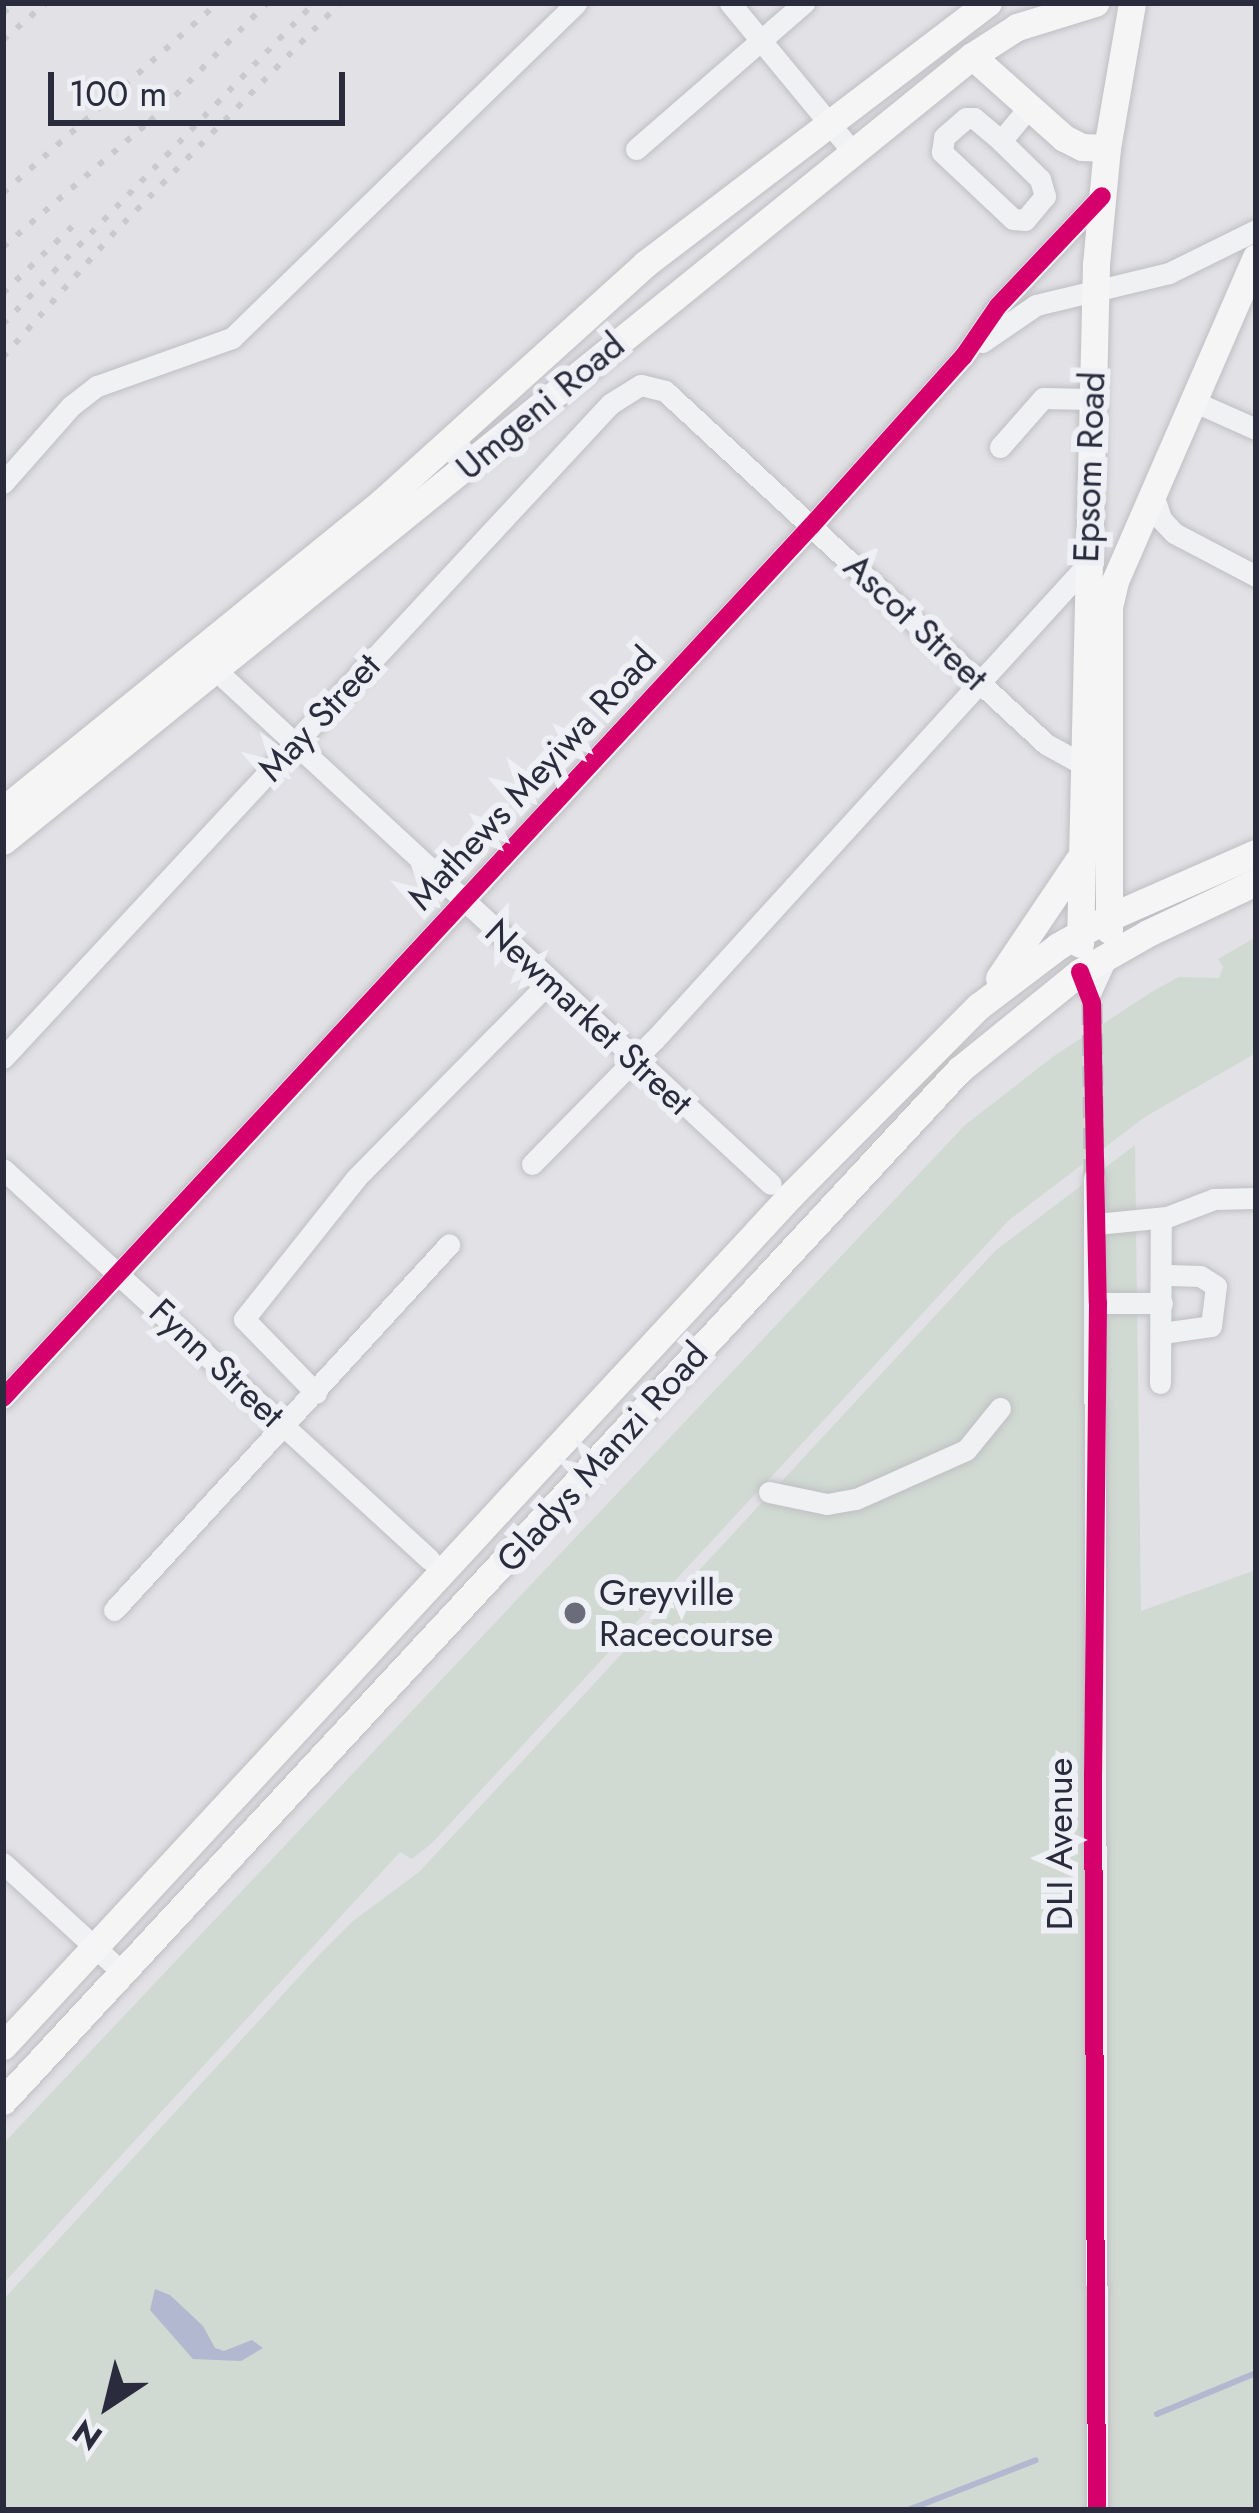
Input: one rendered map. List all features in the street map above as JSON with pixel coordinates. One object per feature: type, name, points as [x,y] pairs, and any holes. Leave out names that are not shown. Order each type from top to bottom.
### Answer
[{"type":"main road","name":"Umgeni Road","points":[[392,512],[645,264],[832,127],[988,3]]},
{"type":"main road","name":"Umgeni Road","points":[[3,841],[277,604],[972,56],[1017,27],[1095,3]]},
{"type":"main road","name":"Epsom Road","points":[[1087,989],[1081,934],[1094,290],[1107,148],[1132,3]]},
{"type":"main road","points":[[972,56],[1073,143],[1107,148]]},
{"type":"main road","points":[[645,264],[670,296]]},
{"type":"main road","name":"Epsom Road","points":[[1106,957],[1110,917],[1109,607],[1120,562],[1254,268]]},
{"type":"main road","name":"Umgeni Road","points":[[3,810],[206,662]]},
{"type":"main road","points":[[979,1006],[1053,905],[1083,853]]},
{"type":"main road","name":"Gladys Manzi Road","points":[[3,2046],[781,1189],[979,1006],[1110,917],[1256,853]]},
{"type":"main road","name":"Gladys Manzi Road","points":[[3,2102],[959,1070],[1087,989],[1106,957],[1256,882]]},
{"type":"main road","points":[[781,1189],[820,1219]]},
{"type":"main road","points":[[435,1567],[471,1601]]},
{"type":"street","points":[[3,483],[97,386],[232,338],[576,3]]},
{"type":"street","points":[[730,3],[853,152]]},
{"type":"street","points":[[636,149],[804,3]]},
{"type":"street","points":[[1001,140],[1029,107]]},
{"type":"street","points":[[966,118],[974,118],[1001,140],[1046,189],[1041,205],[1019,222],[942,152],[940,143],[966,118]]},
{"type":"street","name":"Mathews Meyiwa Road","points":[[3,1398],[812,525],[963,357],[998,307],[1102,196]]},
{"type":"street","name":"Mathews Meyiwa Road","points":[[963,357],[1036,305],[1169,273],[1256,230]]},
{"type":"street","name":"Ascot Street","points":[[641,385],[665,392],[1046,744],[1084,765]]},
{"type":"street","name":"May Street","points":[[3,1058],[618,396],[641,385]]},
{"type":"street","points":[[1000,447],[1042,398],[1091,399]]},
{"type":"street","points":[[1193,401],[1256,429]]},
{"type":"street","points":[[1152,490],[1161,520],[1174,533],[1256,576]]},
{"type":"street","points":[[532,1164],[1086,566]]},
{"type":"street","name":"Newmarket Street","points":[[206,662],[781,1189]]},
{"type":"street","points":[[316,1393],[244,1318],[356,1178],[550,981]]},
{"type":"street","name":"Fynn Street","points":[[3,1169],[435,1567]]},
{"type":"street","name":"DLI Avenue","points":[[1094,1178],[1098,1303],[1093,1774],[1097,2510]]},
{"type":"street","points":[[1096,1224],[1161,1218],[1214,1199],[1256,1198]]},
{"type":"street","points":[[1160,1383],[1161,1218]]},
{"type":"street","points":[[114,1610],[449,1244]]},
{"type":"street","points":[[1162,1275],[1200,1276],[1216,1286],[1210,1326],[1162,1333]]},
{"type":"street","points":[[1098,1303],[1162,1303]]},
{"type":"street","points":[[769,1492],[827,1504],[856,1499],[946,1462],[981,1436],[1000,1408]]},
{"type":"street","points":[[3,1863],[123,1973]]},
{"type":"shaded area","name":"Greyville Racecourse","points":[[1256,937],[1256,1053],[1145,1117],[1009,1220],[432,1843],[412,1859],[400,1852],[3,2284],[3,2144],[965,1125],[1054,1056],[1153,991],[1179,977],[1219,978],[1223,967],[1218,959]]},
{"type":"shaded area","points":[[1135,1145],[1141,1611],[1256,1570],[1256,2510],[3,2510],[3,2300],[319,1955],[353,1921],[419,1872],[996,1250]]},
{"type":"water","points":[[155,2289],[170,2295],[203,2326],[215,2348],[224,2351],[252,2340],[263,2348],[241,2361],[193,2359],[150,2310]]},
{"type":"waterway","points":[[1157,2414],[1256,2373]]},
{"type":"waterway","points":[[908,2510],[1036,2460]]},
{"type":"tunnel","points":[[1092,1003],[1094,1178]]},
{"type":"railway","points":[[3,13],[15,3]]},
{"type":"railway","points":[[3,40],[46,3]]},
{"type":"railway","points":[[3,193],[218,3]]},
{"type":"railway","points":[[3,247],[150,121],[267,3]]},
{"type":"railway","points":[[3,324],[314,3]]},
{"type":"railway","points":[[3,357],[111,236],[340,3]]},
{"type":"railway","points":[[3,293],[77,222]]},
{"type":"cycle path","points":[[3,1398],[812,525],[963,357],[998,306],[1102,196]]},
{"type":"cycle path","points":[[1080,972],[1092,1003],[1098,1303],[1093,1774],[1097,2510]]},
{"type":"place","name":"Greyville Racecourse","points":[[575,1613]]}]
